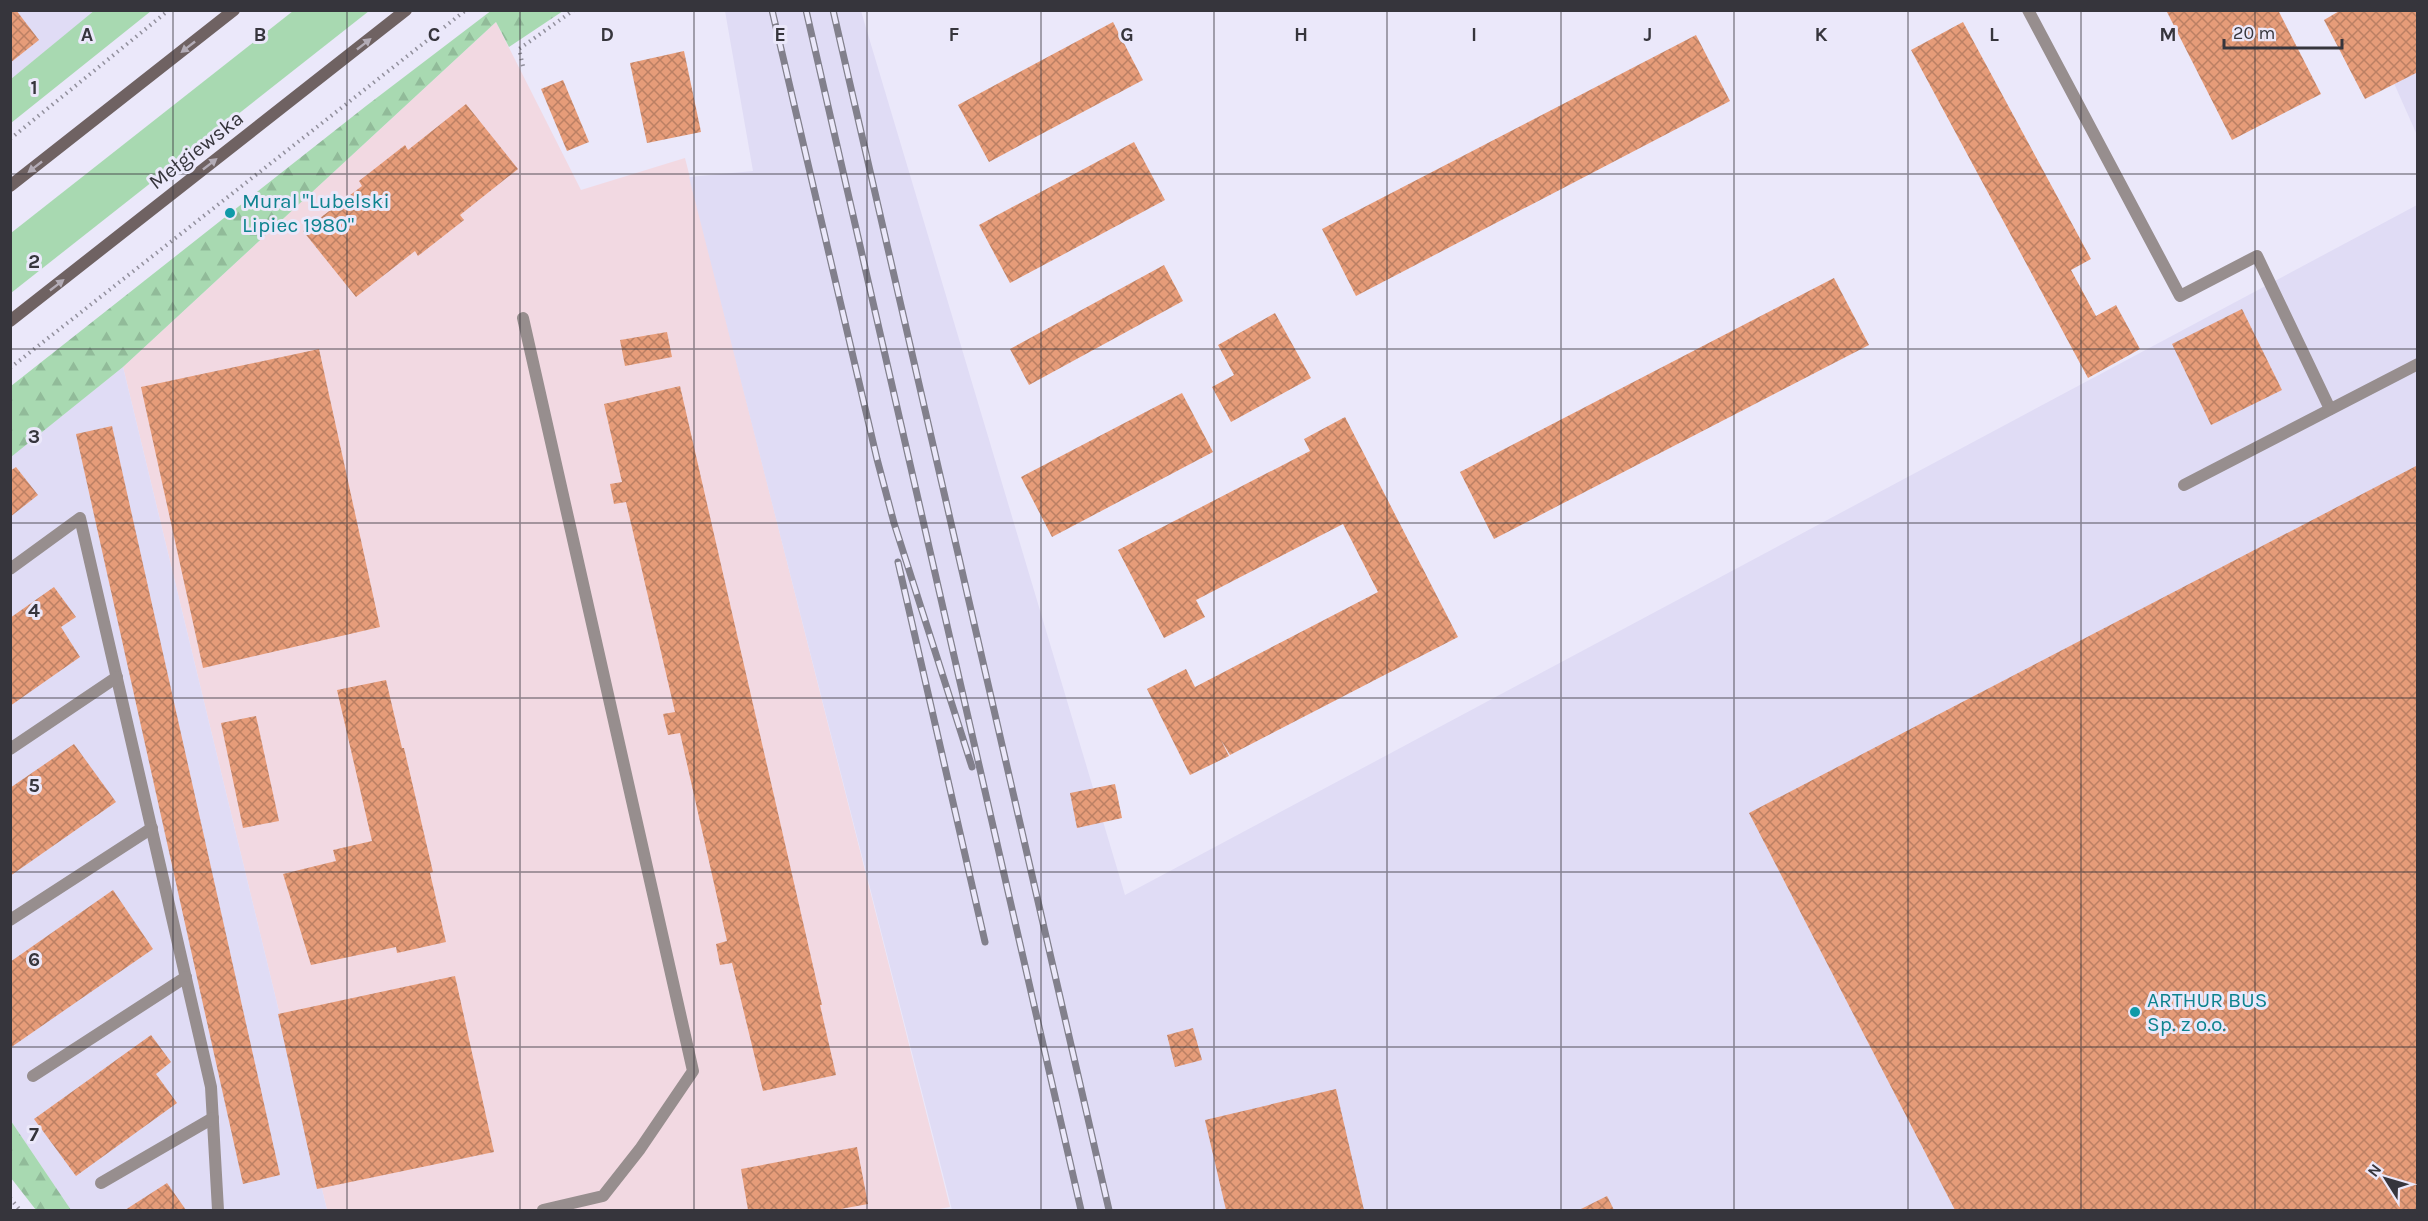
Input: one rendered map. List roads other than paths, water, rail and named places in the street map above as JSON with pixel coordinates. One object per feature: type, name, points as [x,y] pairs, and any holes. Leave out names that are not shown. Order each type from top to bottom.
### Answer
[{"type":"main road","points":[[10,186],[234,10]]},
{"type":"main road","name":"Mełgiewska","points":[[10,321],[406,10]]},
{"type":"lane","points":[[2028,10],[2180,296],[2257,256],[2330,409]]},
{"type":"lane","points":[[523,318],[693,1071],[640,1149],[603,1196],[543,1210]]},
{"type":"lane","points":[[2184,485],[2418,364]]},
{"type":"lane","points":[[10,569],[80,518],[212,1087],[218,1210]]},
{"type":"lane","points":[[10,749],[117,677]]},
{"type":"lane","points":[[10,920],[152,828]]},
{"type":"lane","points":[[33,1076],[186,977]]},
{"type":"lane","points":[[101,1183],[213,1118]]},
{"type":"railway","points":[[772,10],[877,459],[894,523],[972,767]]},
{"type":"railway","points":[[806,10],[1081,1210]]},
{"type":"railway","points":[[833,10],[1109,1210]]},
{"type":"railway","points":[[898,562],[985,942]]},
{"type":"place","name":"Mural \"Lubelski Lipiec 1980\"","points":[[230,213]]},
{"type":"place","name":"ARTHUR BUS Sp. z o.o.","points":[[2135,1012]]}]
